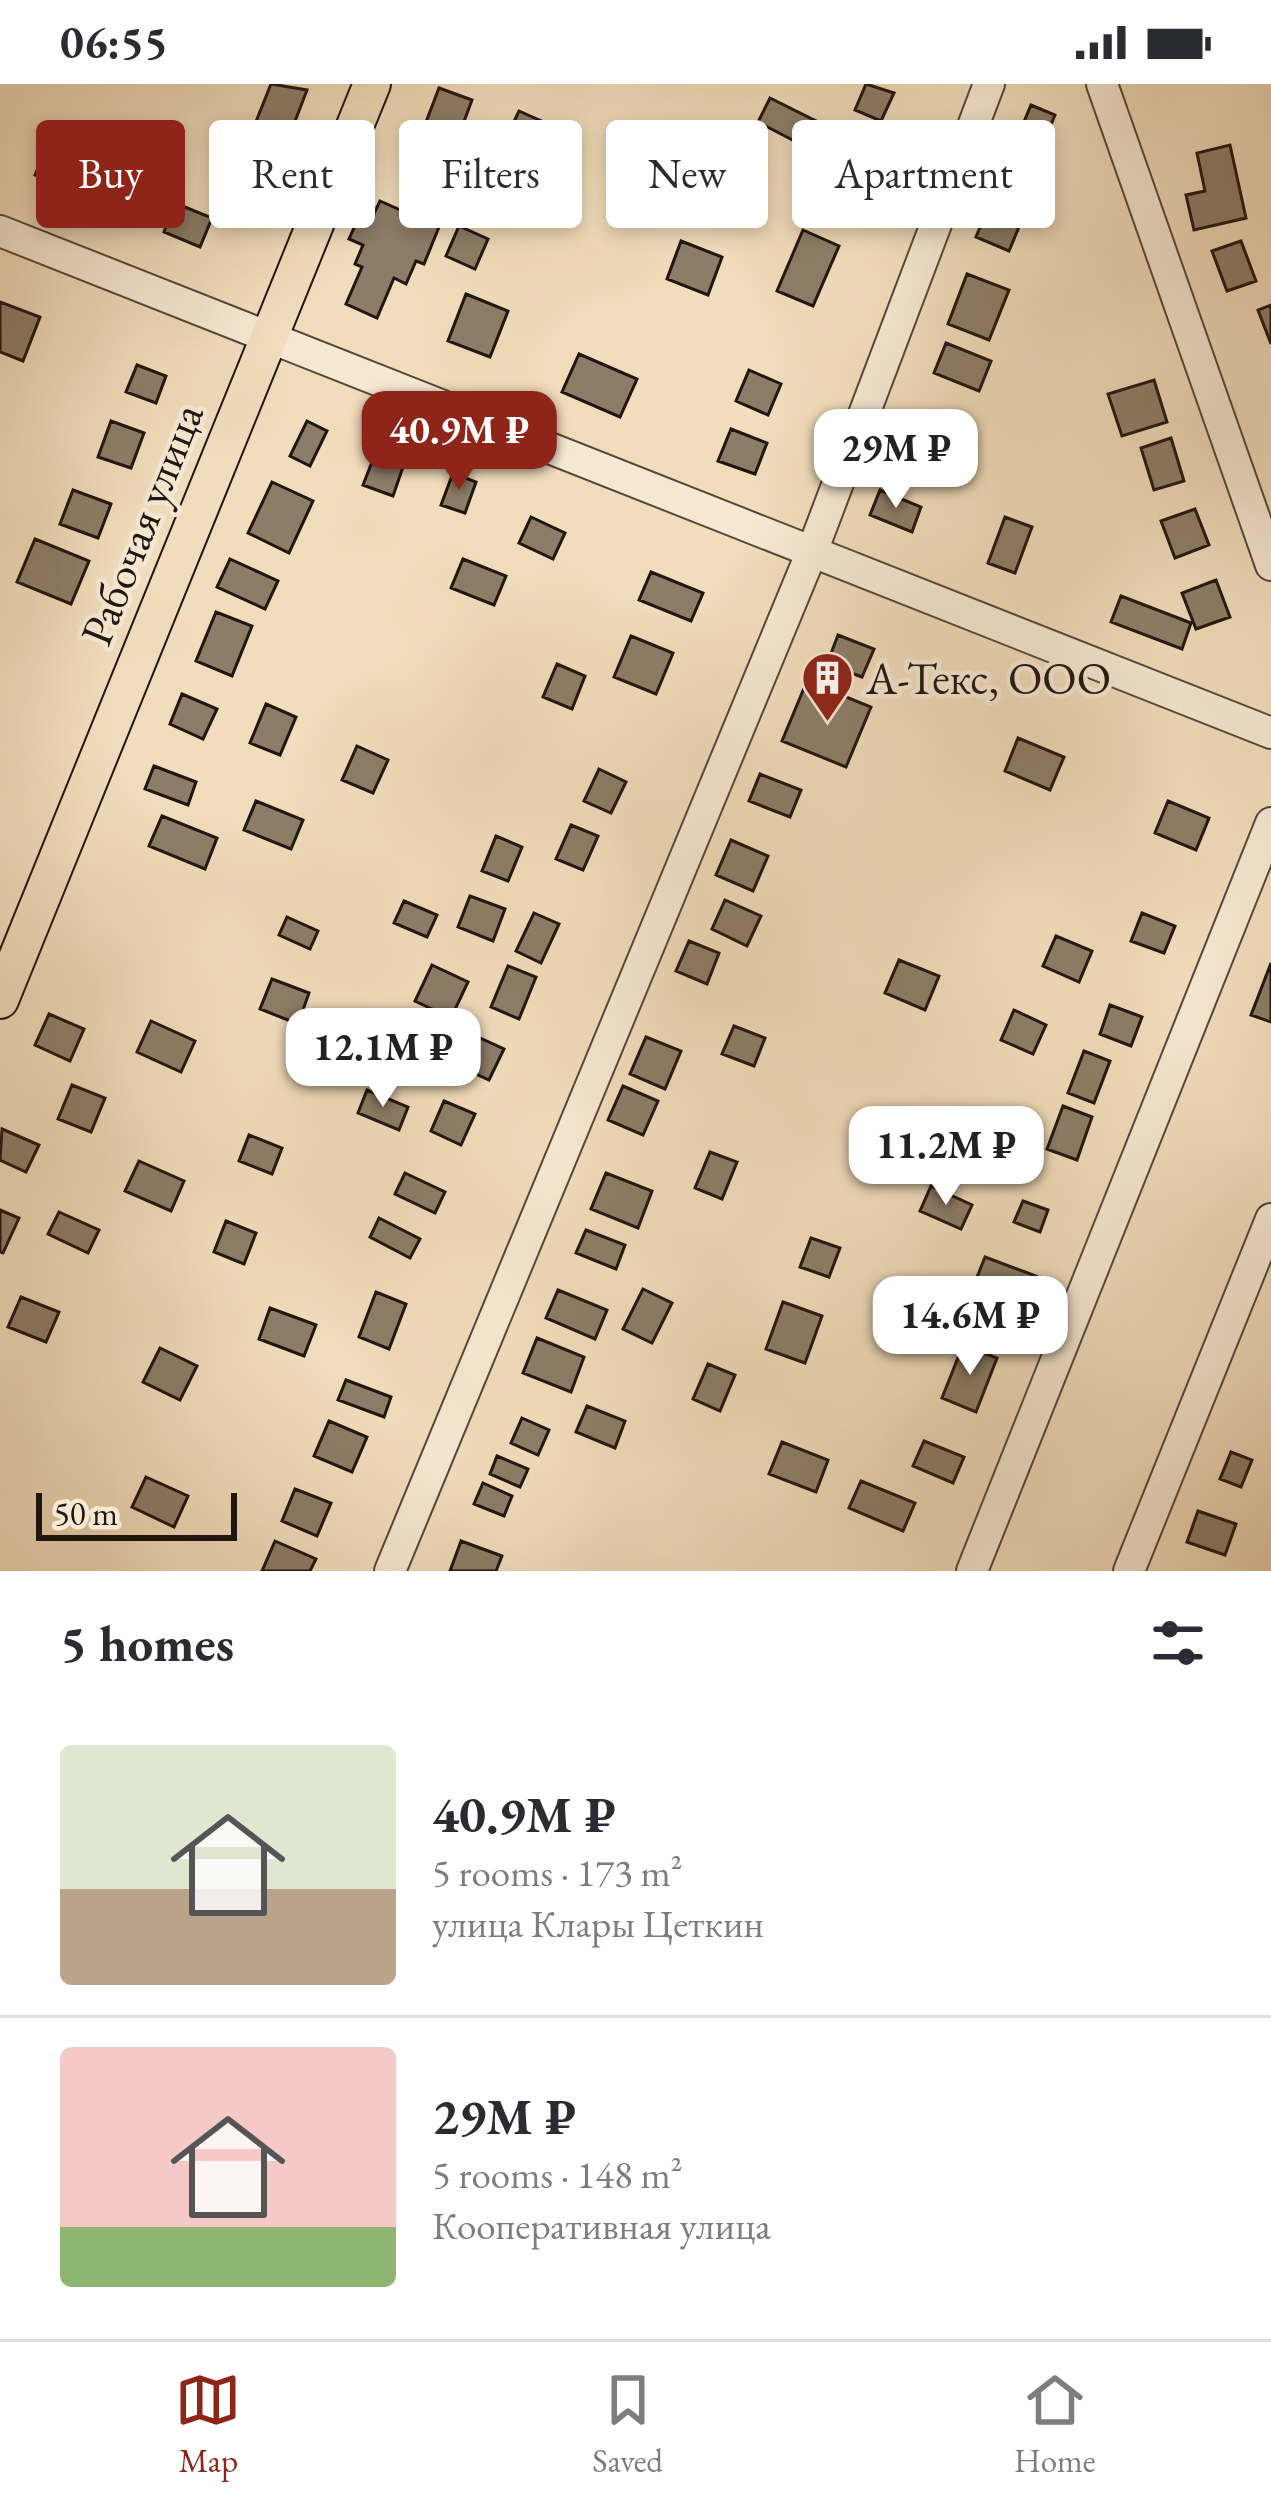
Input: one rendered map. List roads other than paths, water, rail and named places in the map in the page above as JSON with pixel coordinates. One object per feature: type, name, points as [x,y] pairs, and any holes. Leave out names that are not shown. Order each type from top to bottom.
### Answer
[{"type":"main road","name":"Рабочая улица","points":[[0,1000],[372,84]]},
{"type":"street","points":[[390,1571],[813,549],[989,84]]},
{"type":"street","points":[[1102,84],[1271,565]]},
{"type":"street","points":[[0,231],[1271,734]]},
{"type":"street","points":[[972,1571],[1271,823]]},
{"type":"street","points":[[1130,1571],[1271,1219]]},
{"type":"place","name":"А-Текс, ООО","points":[[827,724]]}]
